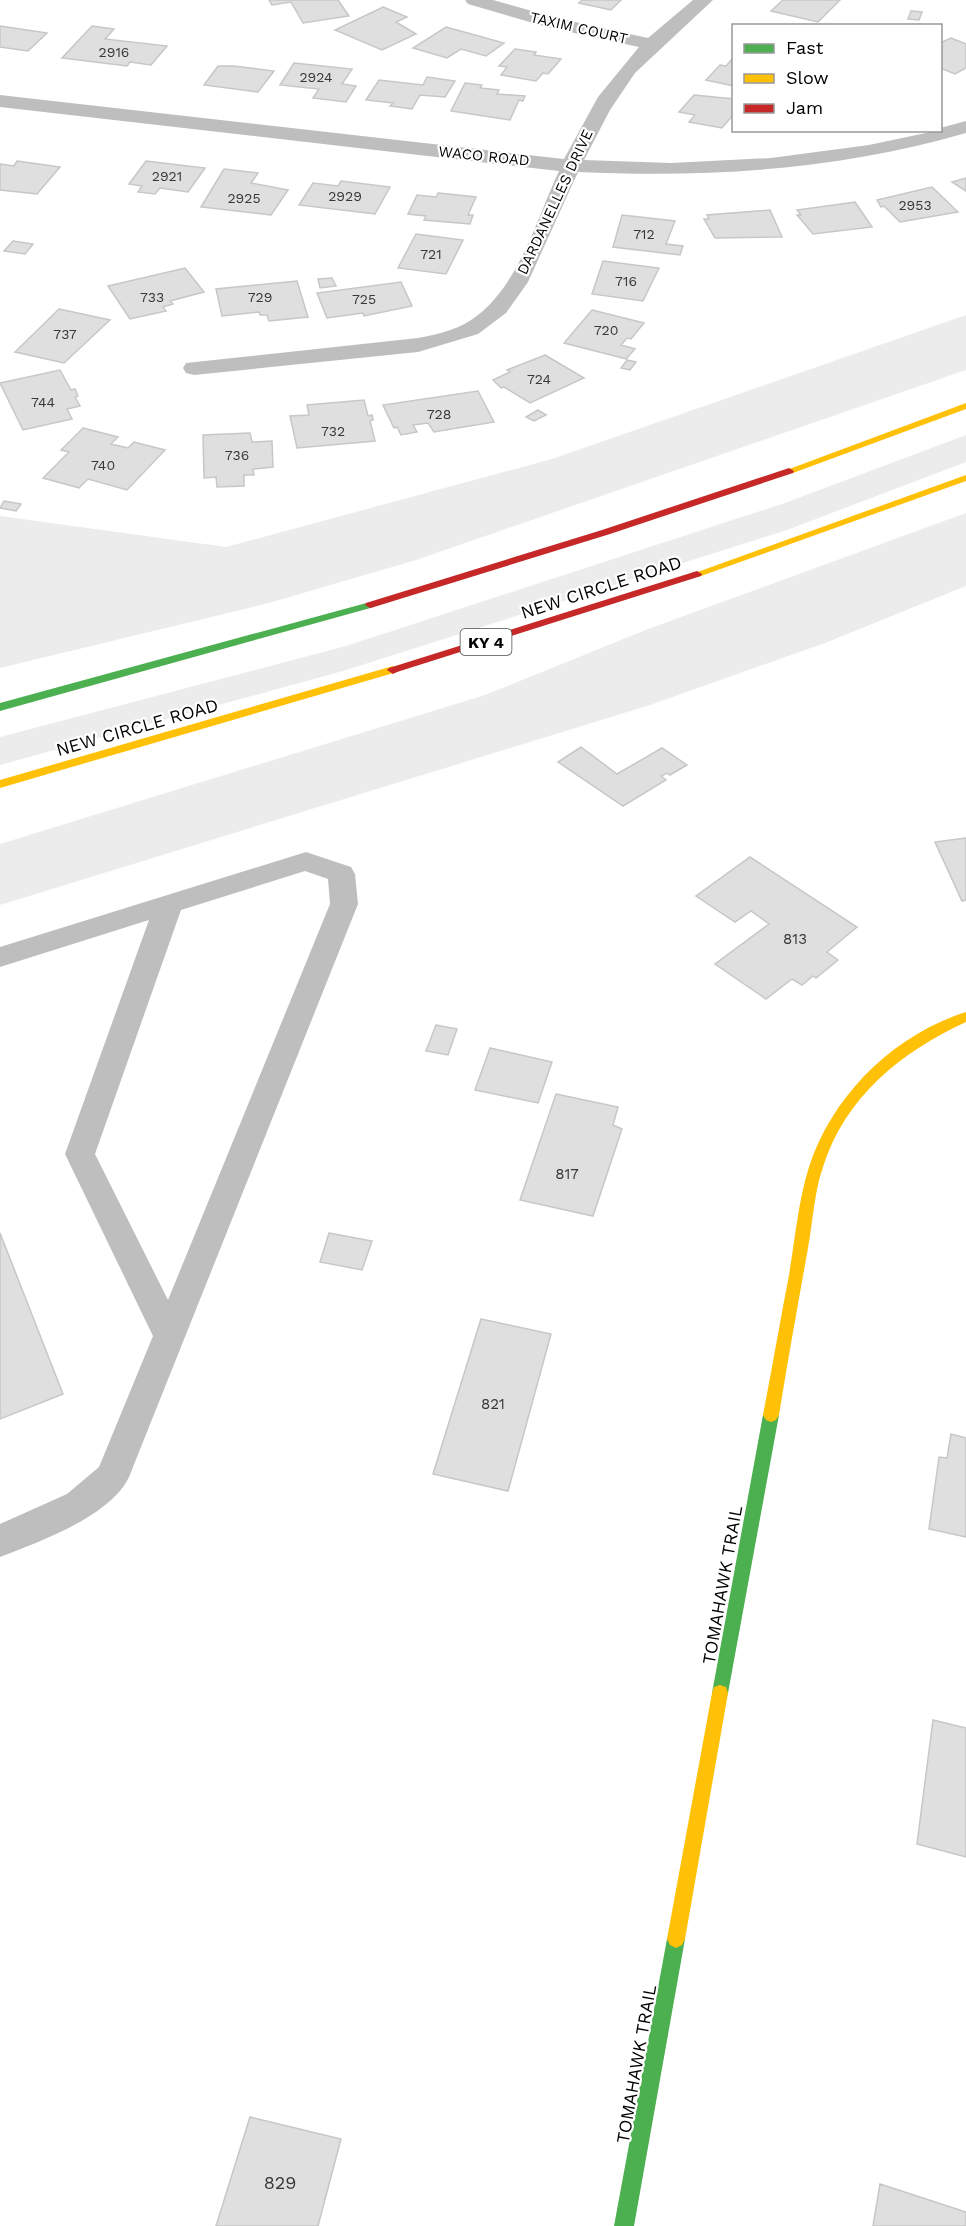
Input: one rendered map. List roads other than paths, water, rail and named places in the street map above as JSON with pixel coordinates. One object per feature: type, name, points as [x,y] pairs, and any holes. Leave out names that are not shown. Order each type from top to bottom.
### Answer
[{"type":"main road","points":[[0,707],[129,674],[422,591],[740,488],[966,406]]},
{"type":"main road","name":"NEW CIRCLE ROAD","points":[[0,784],[310,697],[680,582],[966,478]]},
{"type":"main road","name":"TOMAHAWK TRAIL","points":[[624,2226],[816,1166],[845,1108],[872,1077],[907,1048],[966,1017]]},
{"type":"street","name":"TAXIM COURT","points":[[474,0],[553,23],[650,44]]},
{"type":"street","name":"DARDANELLES DRIVE","points":[[194,368],[418,345],[449,339],[485,320],[498,308],[522,274],[571,166],[610,94],[650,44],[704,0]]},
{"type":"street","name":"WACO ROAD","points":[[0,101],[571,166],[692,170],[798,162],[874,151],[966,127]]},
{"type":"lane","points":[[0,957],[306,861],[341,874],[344,904],[112,1477],[79,1505],[0,1541]]},
{"type":"lane","points":[[169,904],[80,1154],[170,1336]]}]
